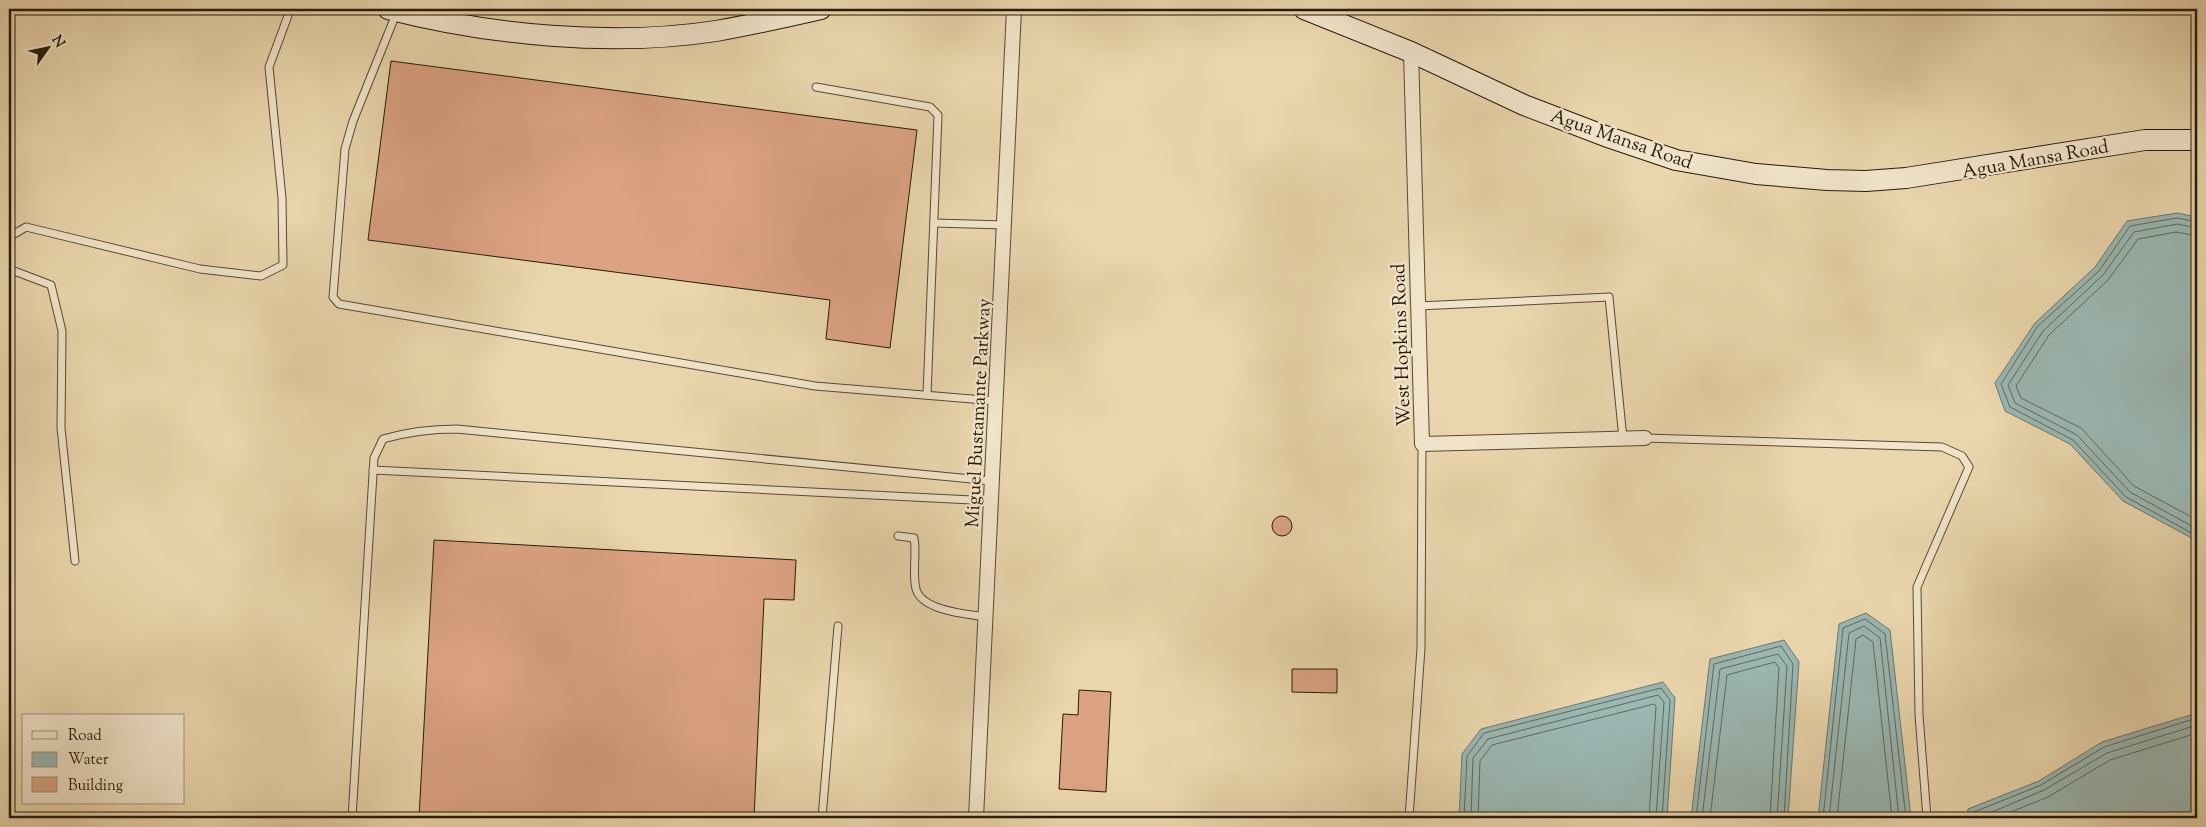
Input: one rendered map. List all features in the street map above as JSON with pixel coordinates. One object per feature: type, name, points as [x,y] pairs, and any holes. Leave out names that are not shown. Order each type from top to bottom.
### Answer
[{"type":"main road","points":[[393,10],[426,18],[508,30],[558,36],[615,38],[716,31],[821,9]]},
{"type":"main road","name":"Agua Mansa Road","points":[[1304,9],[1411,52],[1524,105],[1606,136],[1676,160],[1756,174],[1866,181],[1958,171],[2145,140],[2197,140]]},
{"type":"street","name":"Miguel Bustamante Parkway","points":[[976,818],[1014,9]]},
{"type":"street","name":"West Hopkins Road","points":[[1411,52],[1422,444],[1645,438]]},
{"type":"lane","points":[[393,10],[353,121],[345,149],[334,297],[339,304],[815,386],[996,401]]},
{"type":"lane","points":[[9,236],[26,227],[200,269],[261,276],[283,265],[282,198],[269,67],[289,13]]},
{"type":"lane","points":[[816,87],[930,107],[938,115],[927,395]]},
{"type":"lane","points":[[934,223],[1005,225]]},
{"type":"lane","points":[[9,269],[51,285],[62,331],[61,428],[75,560]]},
{"type":"lane","points":[[1418,306],[1609,297],[1623,438]]},
{"type":"lane","points":[[352,818],[373,470],[374,458],[383,439],[403,433],[435,429],[457,429],[993,481]]},
{"type":"lane","points":[[1645,438],[1942,447],[1962,456],[1969,467],[1917,588],[1919,714],[1926,818]]},
{"type":"lane","points":[[1409,818],[1421,648],[1422,444]]},
{"type":"lane","points":[[373,470],[992,501]]},
{"type":"lane","points":[[898,536],[914,538],[916,590],[923,600],[941,608],[986,617]]},
{"type":"lane","points":[[822,818],[838,626]]},
{"type":"water","points":[[2177,213],[2197,217],[2197,541],[2123,501],[2070,444],[2005,411],[1995,383],[2035,323],[2095,267],[2127,221]]},
{"type":"water","points":[[1866,613],[1890,630],[1911,818],[1818,818],[1839,624]]},
{"type":"water","points":[[1784,640],[1799,662],[1788,818],[1691,818],[1710,659]]},
{"type":"water","points":[[1663,682],[1675,698],[1667,818],[1459,818],[1462,754],[1481,729]]},
{"type":"water","points":[[2197,713],[2197,818],[1967,818],[1968,809],[2039,781],[2102,742]]},
{"type":"building","points":[[391,61],[917,130],[890,348],[826,339],[830,300],[368,240]]},
{"type":"building","points":[[1282,516],[1289,519],[1292,526],[1289,533],[1282,536],[1275,533],[1272,526],[1275,519]]},
{"type":"building","points":[[434,540],[796,560],[794,600],[764,599],[754,818],[419,818]]},
{"type":"building","points":[[1292,669],[1337,669],[1337,693],[1292,692]]},
{"type":"building","points":[[1079,690],[1111,692],[1106,792],[1059,789],[1063,714],[1078,715]]}]
